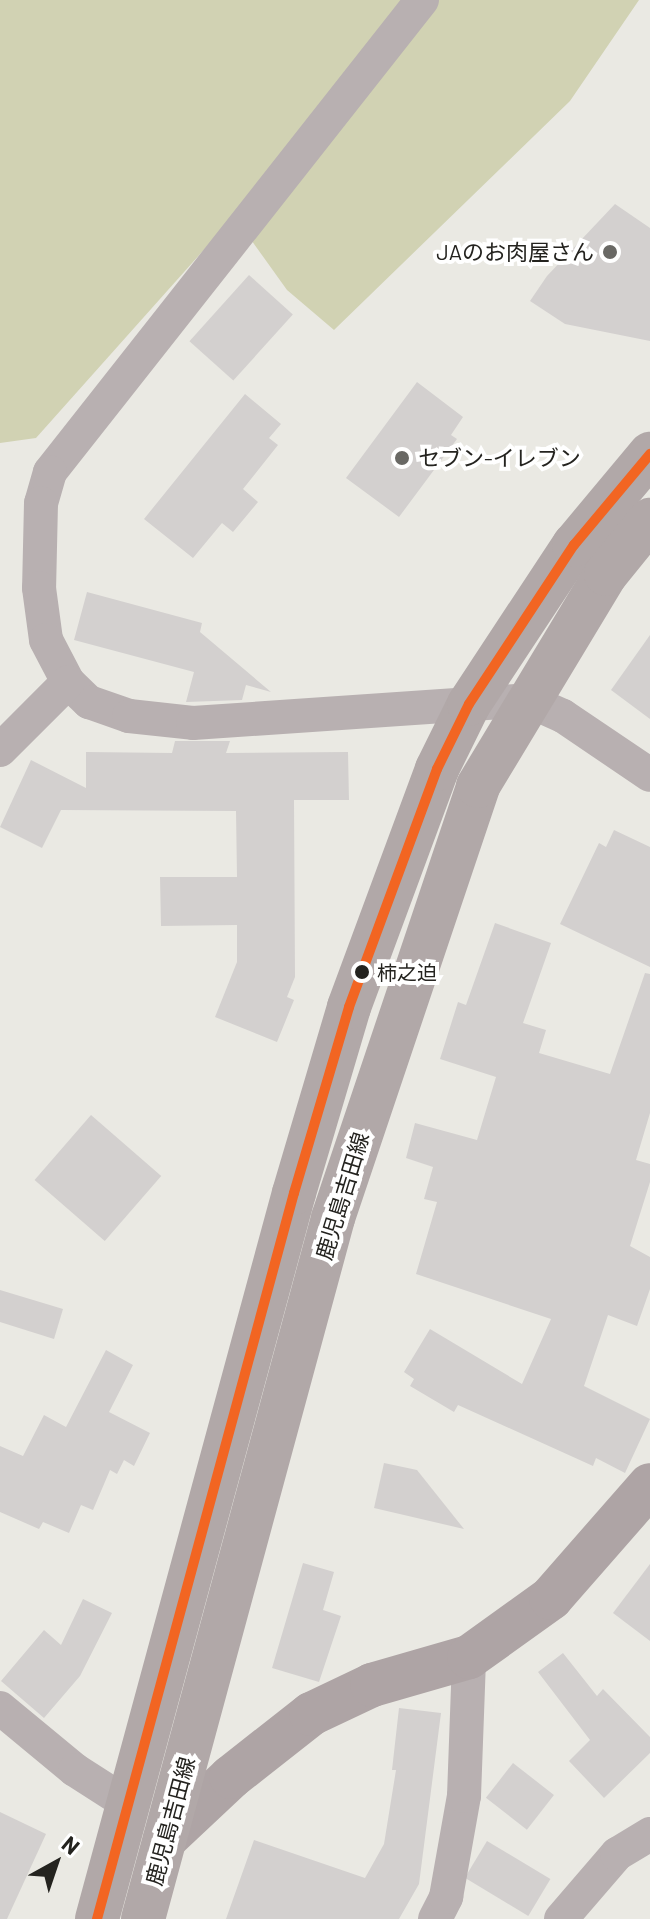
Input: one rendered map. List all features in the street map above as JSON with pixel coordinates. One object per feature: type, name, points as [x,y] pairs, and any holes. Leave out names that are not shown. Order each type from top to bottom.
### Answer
[{"type":"main road","name":"鹿児島吉田線","points":[[97,1919],[345,1021],[437,769],[469,704],[574,545],[650,454]]},
{"type":"main road","name":"鹿児島吉田線","points":[[143,1919],[333,1218],[478,786],[527,700],[606,574],[650,520]]},
{"type":"street","points":[[422,0],[50,472],[41,503],[39,588],[46,640],[68,682],[89,702],[129,716],[193,723],[527,700],[563,716],[650,775]]},
{"type":"street","points":[[0,750],[68,682]]},
{"type":"street","points":[[165,1839],[231,1777],[311,1714],[372,1685],[469,1657],[551,1598],[650,1485]]},
{"type":"street","points":[[449,1912],[464,1796],[469,1657]]},
{"type":"street","points":[[0,1708],[75,1770],[128,1804]]},
{"type":"street","points":[[561,1919],[617,1854],[650,1834]]},
{"type":"green space","points":[[0,0],[639,0],[570,101],[334,330],[287,290],[234,216],[36,438],[0,443]]},
{"type":"building","name":"JAのお肉屋さん","points":[[615,204],[650,228],[650,341],[565,324],[530,301],[547,276]]},
{"type":"building","points":[[249,275],[293,314],[233,381],[189,341]]},
{"type":"building","name":"セブン-イレブン","points":[[417,382],[463,417],[451,435],[457,439],[399,517],[346,478]]},
{"type":"building","points":[[245,394],[281,424],[269,438],[278,445],[243,489],[258,502],[233,532],[222,523],[193,558],[144,519]]},
{"type":"building","points":[[87,592],[202,623],[200,632],[271,692],[246,685],[242,700],[186,702],[194,672],[74,640]]},
{"type":"building","points":[[650,635],[650,719],[611,690]]},
{"type":"building","points":[[175,741],[230,741],[226,753],[348,752],[349,800],[294,800],[295,977],[287,997],[294,1000],[277,1042],[215,1017],[237,962],[237,925],[161,926],[160,877],[237,877],[236,811],[61,810],[42,848],[0,827],[31,760],[86,788],[86,752],[172,753]]},
{"type":"building","points":[[614,830],[650,847],[650,967],[560,924],[599,843],[606,847]]},
{"type":"building","points":[[495,923],[551,943],[523,1023],[546,1030],[539,1053],[610,1074],[645,973],[650,974],[650,1113],[636,1160],[650,1164],[650,1182],[630,1246],[650,1257],[650,1289],[637,1326],[608,1315],[584,1386],[650,1419],[625,1473],[596,1458],[593,1466],[458,1405],[454,1412],[410,1386],[414,1379],[404,1372],[430,1329],[522,1384],[551,1319],[416,1274],[437,1202],[424,1199],[433,1167],[406,1158],[415,1123],[477,1140],[496,1077],[440,1059],[458,1002],[466,1005]]},
{"type":"building","points":[[91,1115],[161,1176],[105,1241],[35,1180]]},
{"type":"building","points":[[0,1290],[63,1309],[54,1339],[0,1322]]},
{"type":"building","points":[[106,1350],[133,1365],[109,1412],[150,1433],[134,1466],[124,1460],[117,1474],[110,1470],[93,1510],[81,1505],[69,1533],[43,1522],[39,1529],[0,1512],[0,1446],[23,1456],[44,1415],[66,1427]]},
{"type":"building","points":[[384,1463],[417,1470],[464,1529],[374,1508]]},
{"type":"building","points":[[303,1563],[334,1572],[323,1610],[341,1616],[319,1682],[272,1668]]},
{"type":"building","points":[[650,1564],[650,1641],[613,1613]]},
{"type":"building","points":[[83,1599],[112,1613],[80,1676],[44,1718],[1,1681],[44,1630],[61,1645]]},
{"type":"building","points":[[563,1653],[597,1696],[603,1689],[650,1737],[650,1753],[604,1798],[569,1761],[590,1740],[538,1672]]},
{"type":"building","points":[[399,1708],[441,1713],[419,1884],[399,1919],[226,1919],[254,1840],[365,1878],[384,1844],[396,1770],[392,1770]]},
{"type":"building","points":[[513,1763],[554,1795],[527,1830],[486,1798]]},
{"type":"building","points":[[0,1812],[46,1834],[7,1919],[0,1919]]},
{"type":"building","points":[[487,1841],[550,1879],[528,1916],[465,1878]]},
{"type":"transit line","points":[[97,1919],[294,1193],[349,1007],[437,769],[469,704],[574,545],[650,454]]},
{"type":"place","name":"JAのお肉屋さん","points":[[610,252]]},
{"type":"place","name":"セブン-イレブン","points":[[402,458]]},
{"type":"place","name":"柿之迫","points":[[362,972]]}]
